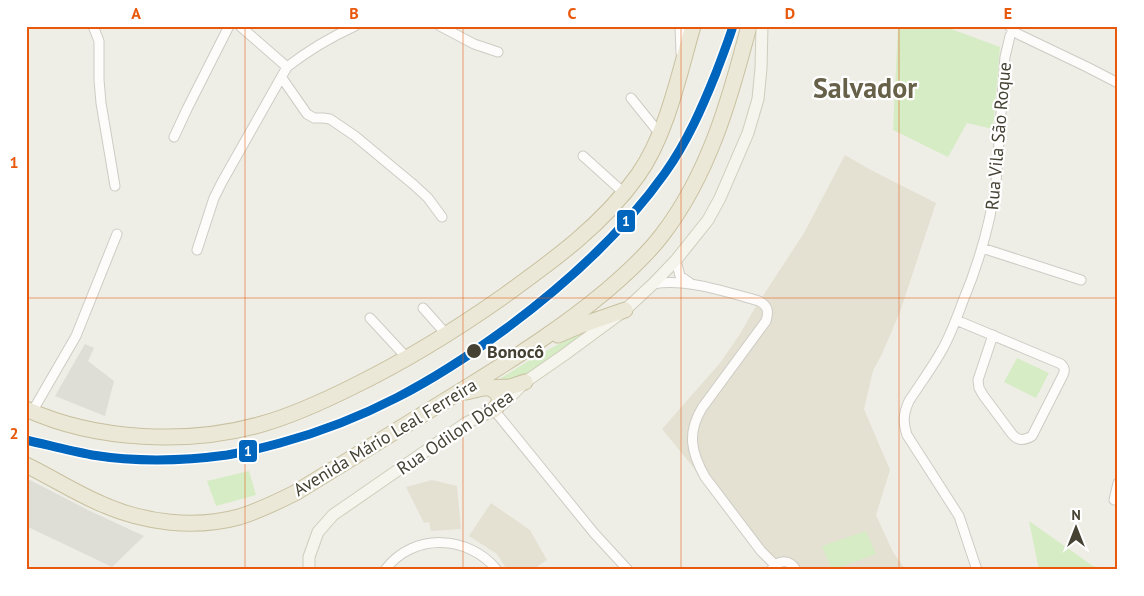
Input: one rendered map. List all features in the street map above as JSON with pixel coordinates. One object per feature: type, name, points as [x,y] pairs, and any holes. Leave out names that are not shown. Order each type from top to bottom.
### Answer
[{"type":"highway","points":[[29,410],[101,432],[177,437],[221,433],[263,424],[307,408],[374,376],[447,335],[563,252],[602,217],[624,193],[639,174],[660,134],[669,110],[693,26]]},
{"type":"highway","name":"Avenida Mário Leal Ferreira","points":[[26,465],[105,506],[140,518],[166,522],[190,523],[237,517],[275,503],[295,493],[534,346],[592,302],[644,255],[662,235],[677,212],[705,161],[718,130],[737,72],[749,26]]},
{"type":"highway","points":[[534,346],[579,326],[625,310]]},
{"type":"highway","points":[[455,395],[490,388],[510,387],[525,382]]},
{"type":"highway","points":[[490,388],[498,394],[499,398],[494,410]]},
{"type":"street","points":[[93,26],[99,41],[101,103],[115,186]]},
{"type":"street","points":[[174,137],[229,26]]},
{"type":"street","points":[[240,26],[287,67]]},
{"type":"street","points":[[197,250],[214,198],[287,67],[319,44],[355,26]]},
{"type":"street","points":[[440,26],[474,44],[498,52]]},
{"type":"street","points":[[680,26],[681,67]]},
{"type":"street","name":"Rua Odilon Dórea","points":[[309,570],[309,557],[318,532],[333,515],[466,422],[494,410],[505,402],[525,382],[625,310],[676,260],[708,220],[743,146],[758,99],[762,26]]},
{"type":"street","points":[[1013,27],[1018,34],[1118,83]]},
{"type":"street","name":"Rua Vila São Roque","points":[[977,570],[959,516],[907,435],[904,426],[904,416],[909,401],[942,349],[956,320],[973,276],[989,225],[996,184],[1003,71],[1007,46],[1013,27]]},
{"type":"street","points":[[282,78],[307,114],[314,118],[330,119],[355,136],[428,198],[442,217]]},
{"type":"street","points":[[631,98],[660,134]]},
{"type":"street","points":[[583,156],[624,193]]},
{"type":"street","points":[[29,410],[76,336],[118,234]]},
{"type":"street","points":[[982,248],[1081,280]]},
{"type":"street","points":[[676,260],[680,276],[692,284]]},
{"type":"street","points":[[653,284],[663,282],[692,284],[765,304],[768,310],[766,322],[699,413],[692,429],[692,441],[698,464],[705,477],[773,567],[778,562],[787,562],[796,570]]},
{"type":"street","points":[[423,308],[447,335]]},
{"type":"street","points":[[370,318],[407,358]]},
{"type":"street","points":[[956,320],[993,335],[1061,364],[1064,370],[1063,375],[1032,436],[1027,439],[1016,438],[979,388],[978,380],[993,335]]},
{"type":"street","points":[[494,410],[628,570]]},
{"type":"street","points":[[1114,500],[1118,483]]},
{"type":"street","points":[[386,570],[393,560],[409,549],[421,544],[436,542],[450,543],[479,553],[490,561],[497,570]]},
{"type":"street","points":[[615,570],[616,558]]},
{"type":"shaded area","points":[[845,155],[936,203],[900,312],[873,371],[864,409],[890,470],[876,515],[893,552],[906,570],[766,570],[769,566],[711,489],[662,429],[720,363],[740,334],[804,233]]},
{"type":"shaded area","points":[[85,344],[94,348],[88,361],[114,381],[105,416],[55,396]]},
{"type":"shaded area","points":[[26,478],[144,536],[112,567],[26,526]]},
{"type":"shaded area","points":[[432,480],[457,486],[461,529],[431,531],[429,522],[424,523],[406,487]]},
{"type":"shaded area","points":[[491,503],[530,530],[547,560],[532,570],[507,570],[497,554],[469,536]]},
{"type":"green space","points":[[898,26],[943,26],[1000,47],[993,129],[967,123],[948,157],[893,130]]},
{"type":"green space","points":[[591,329],[538,368],[515,382],[493,383],[553,347]]},
{"type":"green space","points":[[1017,358],[1049,373],[1036,398],[1004,382]]},
{"type":"green space","points":[[249,471],[256,495],[216,506],[207,481]]},
{"type":"green space","points":[[1029,521],[1093,566],[1114,570],[1039,570]]},
{"type":"green space","points":[[866,531],[876,554],[832,570],[822,546]]},
{"type":"transit line","name":"1","points":[[26,440],[92,455],[125,459],[194,459],[227,455],[254,450],[311,434],[370,411],[424,383],[477,349],[527,313],[591,258],[630,217],[665,173],[687,137],[711,86],[733,26]]},
{"type":"place","name":"Bonocô","points":[[474,351]]},
{"type":"district","name":"Salvador","points":[[865,87]]}]
